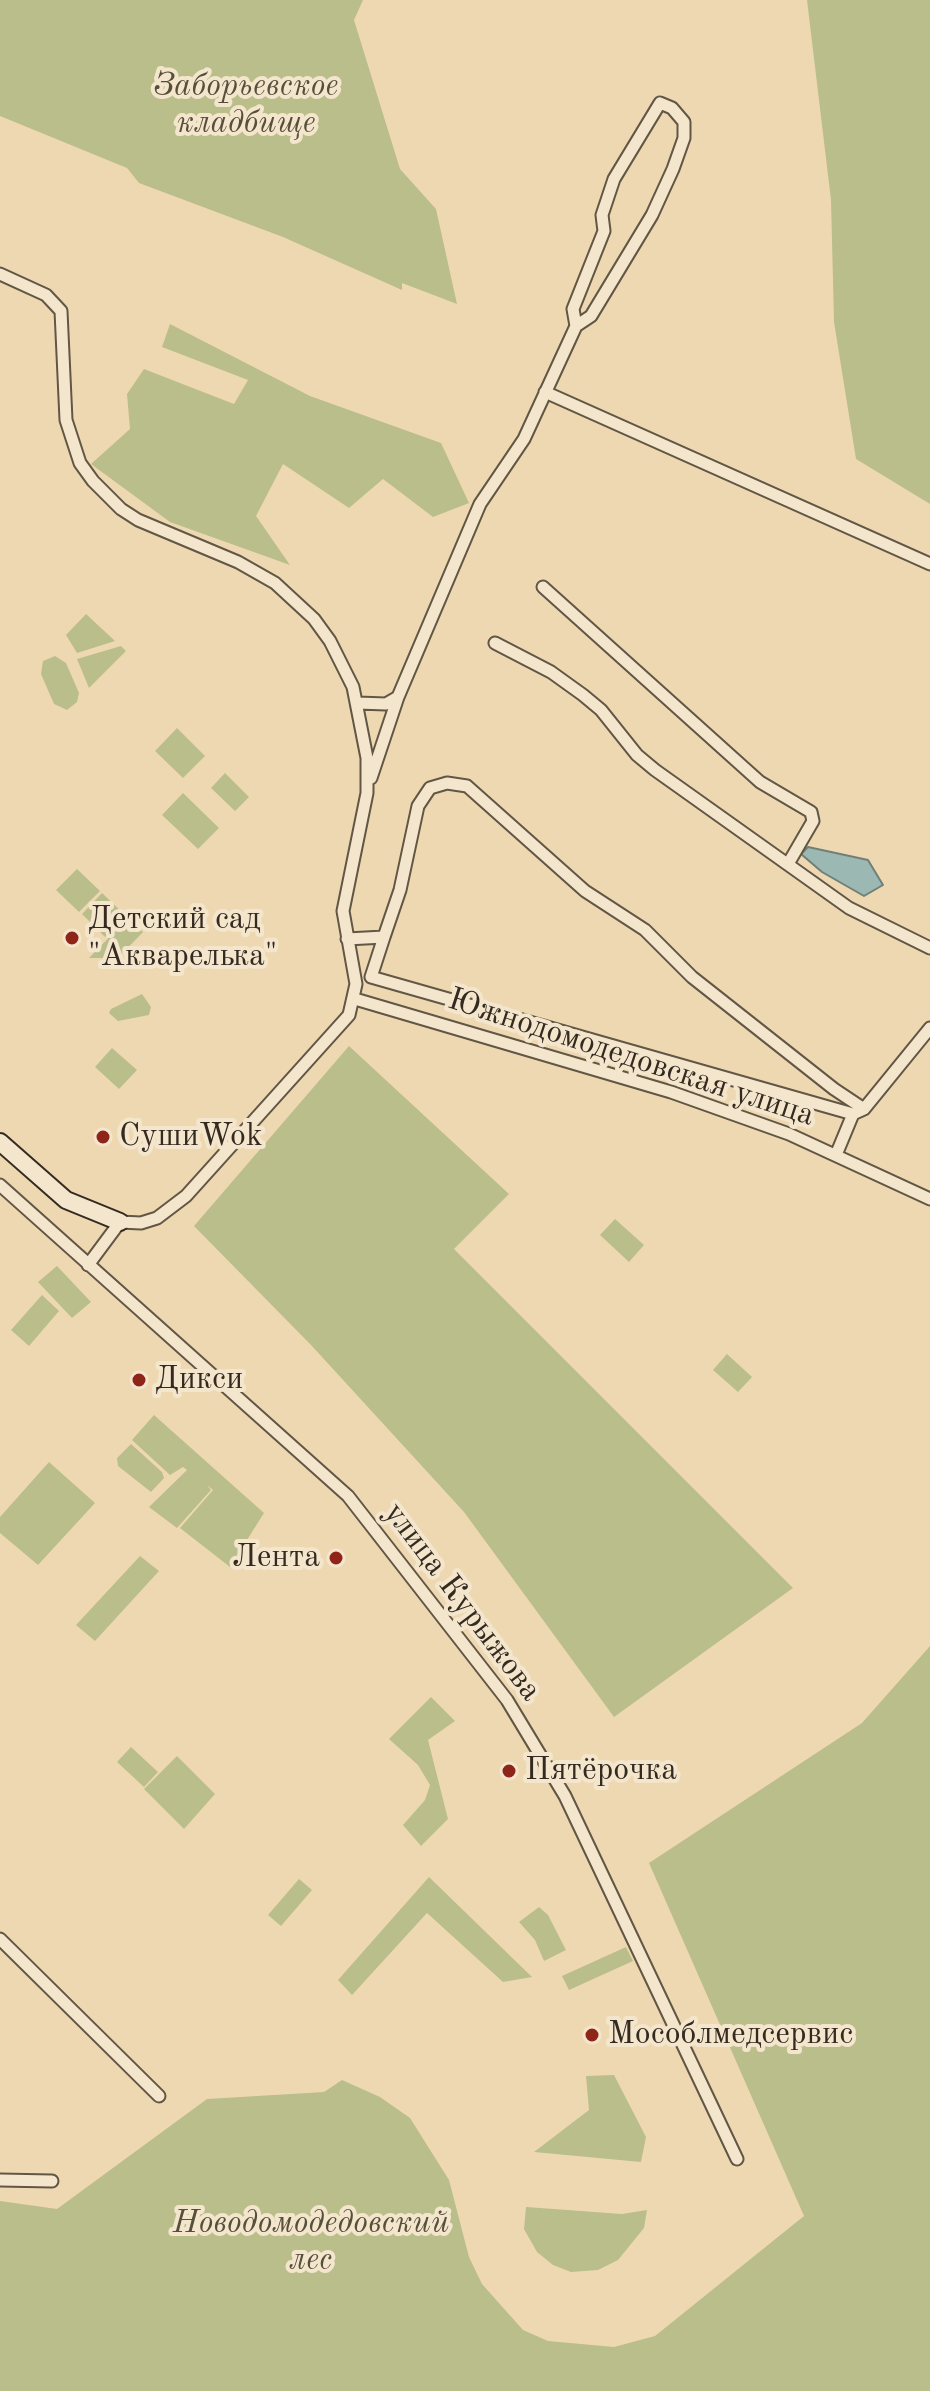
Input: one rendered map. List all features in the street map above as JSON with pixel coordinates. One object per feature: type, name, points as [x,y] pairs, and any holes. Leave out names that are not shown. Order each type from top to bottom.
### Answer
[{"type":"street","points":[[0,1142],[66,1200],[120,1222],[157,1218],[186,1196],[349,1015],[356,984],[347,939],[344,891],[368,788],[398,697],[480,504],[524,439],[576,326],[591,316],[652,215],[673,169],[684,138],[684,122],[672,108],[660,103],[614,179],[602,215],[604,231],[572,313],[576,326]]},
{"type":"street","points":[[0,274],[46,295],[61,311],[66,420],[80,463],[93,481],[121,509],[138,520],[225,556],[275,583],[314,619],[330,641],[358,703],[365,734],[368,788]]},
{"type":"street","points":[[545,392],[930,564]]},
{"type":"street","points":[[543,587],[760,782],[811,812],[813,821],[788,864]]},
{"type":"street","points":[[495,643],[551,672],[583,695],[601,710],[637,755],[655,770],[849,908],[930,948]]},
{"type":"street","points":[[358,703],[386,704],[398,697]]},
{"type":"street","points":[[447,783],[467,786],[585,891],[645,930],[692,977],[859,1111],[371,977],[400,890],[418,806],[430,788],[447,783]]},
{"type":"street","points":[[347,939],[384,937]]},
{"type":"street","name":"Южнодомодедовская улица","points":[[355,999],[657,1087],[836,1155],[930,1199]]},
{"type":"street","points":[[836,1155],[859,1111],[930,1028]]},
{"type":"street","name":"улица Курыжова","points":[[0,1185],[348,1496],[507,1700],[565,1796],[737,2159]]},
{"type":"street","points":[[88,1265],[120,1222]]},
{"type":"street","points":[[0,1939],[159,2096]]},
{"type":"street","points":[[0,2180],[52,2181]]},
{"type":"green space","name":"Заборьевское кладбище","points":[[0,0],[363,0],[354,20],[400,169],[436,209],[457,304],[402,283],[402,290],[283,237],[139,183],[127,168],[0,116]]},
{"type":"green space","points":[[807,0],[930,0],[930,504],[856,459],[834,322],[831,200]]},
{"type":"green space","points":[[170,324],[310,396],[441,443],[469,503],[433,517],[383,479],[349,508],[283,464],[256,516],[290,565],[170,522],[91,464],[130,429],[127,394],[144,369],[234,404],[248,380],[162,347]]},
{"type":"green space","points":[[86,614],[115,641],[77,653],[66,635]]},
{"type":"green space","points":[[121,646],[126,651],[89,688],[77,659]]},
{"type":"green space","points":[[55,656],[66,663],[79,693],[77,702],[67,710],[54,704],[41,674],[43,661]]},
{"type":"green space","points":[[177,728],[205,756],[183,778],[155,751]]},
{"type":"green space","points":[[225,773],[249,797],[235,811],[211,788]]},
{"type":"green space","points":[[183,793],[219,828],[198,849],[162,815]]},
{"type":"green space","points":[[77,869],[100,891],[79,912],[56,890]]},
{"type":"green space","points":[[102,893],[126,916],[105,937],[82,914]]},
{"type":"green space","points":[[128,918],[143,932],[118,958],[89,958]]},
{"type":"green space","points":[[142,994],[151,1007],[149,1015],[118,1021],[109,1013],[111,1009]]},
{"type":"green space","points":[[349,1046],[509,1194],[454,1249],[793,1588],[614,1717],[464,1512],[311,1345],[194,1226]]},
{"type":"green space","points":[[112,1048],[137,1070],[119,1089],[95,1067]]},
{"type":"green space","points":[[615,1219],[644,1245],[629,1262],[600,1235]]},
{"type":"green space","points":[[57,1266],[91,1302],[72,1318],[38,1282]]},
{"type":"green space","points":[[42,1295],[59,1311],[29,1346],[11,1330]]},
{"type":"green space","points":[[727,1354],[752,1377],[738,1392],[713,1370]]},
{"type":"green space","points":[[154,1415],[264,1513],[230,1567],[180,1528],[213,1490],[207,1485],[211,1490],[177,1528],[149,1507],[187,1470],[183,1467],[170,1475],[132,1440]]},
{"type":"green space","points":[[131,1444],[162,1472],[164,1478],[151,1492],[118,1466],[117,1458]]},
{"type":"green space","points":[[49,1462],[95,1503],[38,1565],[0,1533],[0,1517]]},
{"type":"green space","points":[[140,1556],[159,1571],[95,1641],[76,1625]]},
{"type":"green space","name":"Новодомодедовский лес","points":[[930,1646],[930,2391],[0,2391],[0,2201],[57,2209],[207,2099],[324,2092],[342,2080],[380,2097],[410,2118],[449,2180],[469,2257],[482,2284],[523,2330],[548,2341],[614,2347],[655,2336],[804,2216],[649,1863],[862,1723]]},
{"type":"green space","points":[[431,1697],[455,1721],[428,1740],[448,1819],[421,1846],[403,1825],[425,1800],[430,1785],[418,1765],[389,1739]]},
{"type":"green space","points":[[131,1747],[158,1772],[144,1787],[117,1762]]},
{"type":"green space","points":[[177,1756],[215,1794],[184,1829],[144,1789]]},
{"type":"green space","points":[[429,1877],[532,1977],[503,1982],[427,1913],[352,1995],[338,1980]]},
{"type":"green space","points":[[299,1879],[312,1890],[281,1926],[268,1915]]},
{"type":"green space","points":[[539,1907],[548,1915],[566,1950],[544,1961],[535,1940],[519,1922]]},
{"type":"green space","points":[[626,1947],[633,1961],[569,1990],[562,1976]]},
{"type":"green space","points":[[614,2075],[646,2137],[641,2162],[534,2152],[589,2110],[586,2076]]},
{"type":"green space","points":[[526,2207],[622,2214],[647,2210],[644,2228],[618,2260],[598,2270],[571,2272],[553,2265],[537,2252],[524,2229]]},
{"type":"water","points":[[808,847],[868,860],[883,885],[864,896],[822,872],[801,854]]},
{"type":"place","name":"Детский сад \"Акварелька\"","points":[[72,938]]},
{"type":"place","name":"СушиWok","points":[[103,1137]]},
{"type":"place","name":"Дикси","points":[[139,1380]]},
{"type":"place","name":"Лента","points":[[336,1558]]},
{"type":"place","name":"Пятёрочка","points":[[509,1771]]},
{"type":"place","name":"Мособлмедсервис","points":[[592,2035]]}]
